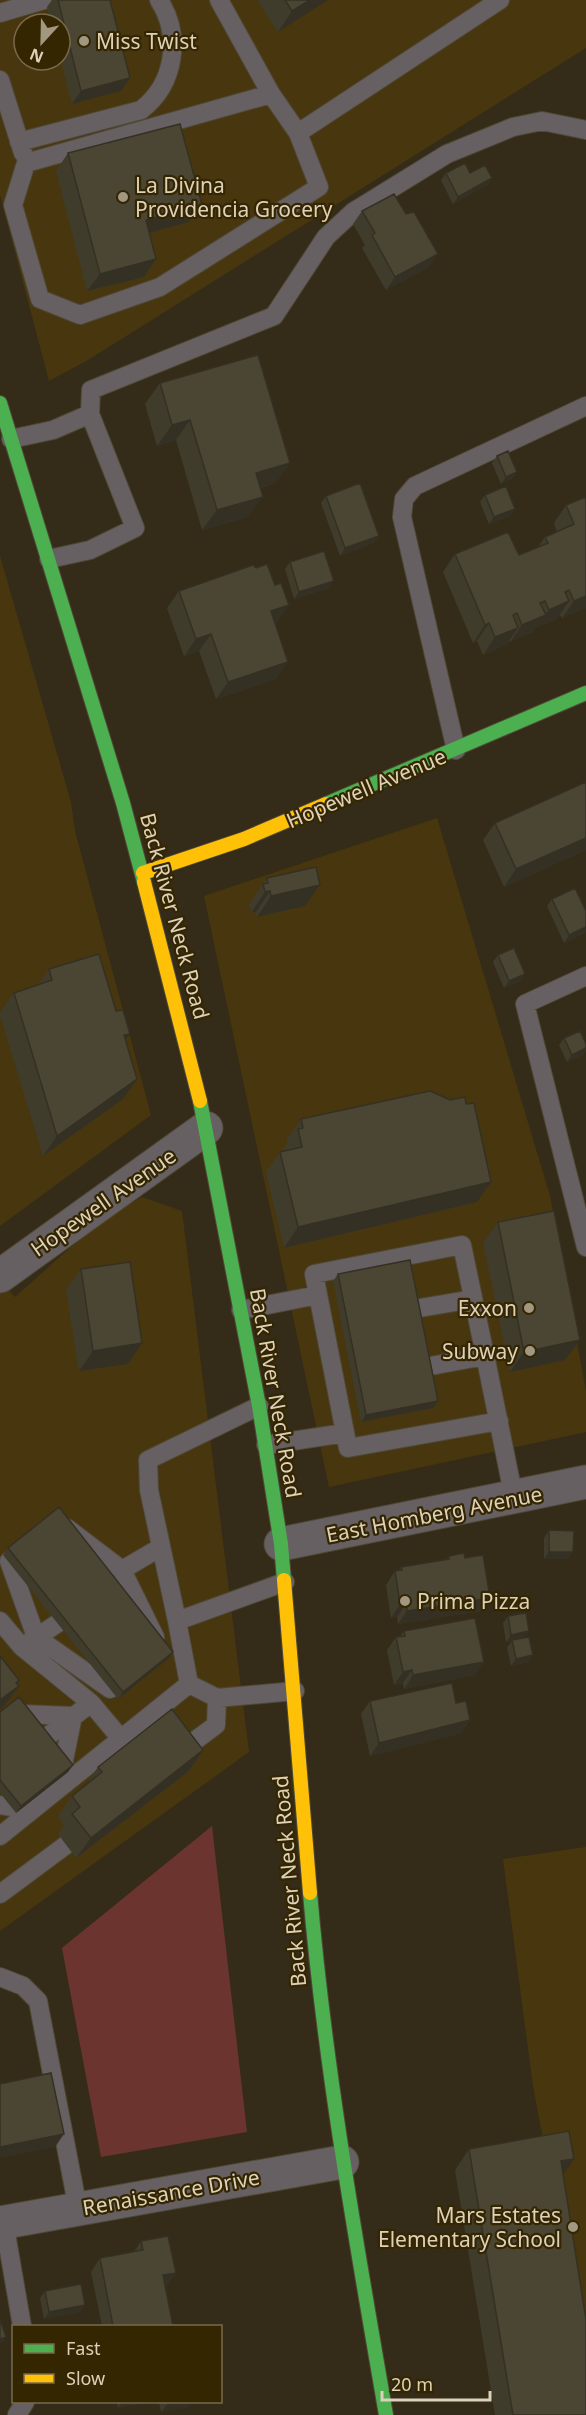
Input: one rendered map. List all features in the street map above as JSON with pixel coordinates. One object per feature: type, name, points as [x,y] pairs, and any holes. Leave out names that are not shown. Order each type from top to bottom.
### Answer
[{"type":"street","name":"Back River Neck Road","points":[[0,403],[142,873],[206,1128],[241,1310],[266,1445],[281,1544],[317,1973],[342,2162],[386,2415]]},
{"type":"street","name":"Hopewell Avenue","points":[[142,873],[243,839],[586,693]]},
{"type":"street","name":"Hopewell Avenue","points":[[0,1276],[206,1128]]},
{"type":"street","name":"East Homberg Avenue","points":[[281,1544],[586,1482]]},
{"type":"street","name":"Renaissance Drive","points":[[2,2222],[342,2162]]},
{"type":"lane","points":[[0,13],[44,0]]},
{"type":"lane","points":[[20,142],[141,110],[154,100],[167,81],[173,36],[166,11],[159,0]]},
{"type":"lane","points":[[0,80],[5,113],[20,142],[26,163],[13,205],[40,299],[80,315],[160,287],[319,187],[298,133],[271,94],[219,0]]},
{"type":"lane","points":[[298,133],[500,0]]},
{"type":"lane","points":[[26,163],[271,94]]},
{"type":"lane","points":[[49,559],[90,550],[135,528],[90,414],[91,390],[273,316],[326,237],[353,212],[447,154],[513,127],[542,121],[586,130]]},
{"type":"lane","points":[[456,750],[402,517],[404,499],[415,486],[452,466],[586,406]]},
{"type":"lane","points":[[11,439],[53,430],[90,414]]},
{"type":"lane","points":[[586,976],[525,1004],[586,1247]]},
{"type":"lane","points":[[499,1421],[348,1448],[345,1434],[344,1379],[333,1325],[318,1295],[314,1274],[462,1245],[499,1421],[514,1498]]},
{"type":"lane","points":[[241,1310],[318,1295]]},
{"type":"lane","points":[[414,1310],[473,1299]]},
{"type":"lane","points":[[425,1367],[485,1356]]},
{"type":"lane","points":[[189,1684],[149,1490],[148,1460],[259,1406]]},
{"type":"lane","points":[[266,1445],[345,1434]]},
{"type":"lane","points":[[59,1521],[122,1570],[161,1649]]},
{"type":"lane","points":[[78,1545],[122,1570],[141,1624]]},
{"type":"lane","points":[[110,1586],[122,1570],[161,1547]]},
{"type":"lane","points":[[9,1560],[29,1642],[91,1703],[122,1740]]},
{"type":"lane","points":[[177,1621],[285,1582]]},
{"type":"lane","points":[[26,1583],[29,1642]]},
{"type":"lane","points":[[0,1621],[29,1642],[110,1689]]},
{"type":"lane","points":[[29,1642],[58,1623]]},
{"type":"lane","points":[[29,1642],[90,1664]]},
{"type":"lane","points":[[189,1684],[217,1698],[295,1691]]},
{"type":"lane","points":[[0,1836],[189,1684]]},
{"type":"lane","points":[[177,1754],[216,1725],[217,1698]]},
{"type":"lane","points":[[43,1740],[91,1703]]},
{"type":"lane","points":[[22,1714],[73,1716]]},
{"type":"lane","points":[[63,1765],[73,1716]]},
{"type":"lane","points":[[4,1889],[66,1845]]},
{"type":"lane","points":[[0,1977],[23,1986],[38,2001],[78,2209]]},
{"type":"lane","points":[[2,2222],[22,2325]]},
{"type":"shaded area","points":[[0,0],[586,0],[586,48],[88,360],[49,381],[0,195]]},
{"type":"shaded area","points":[[0,556],[71,802],[75,831],[151,1115],[0,1226]]},
{"type":"shaded area","points":[[437,818],[550,1196],[586,1391],[586,1432],[329,1487],[204,896]]},
{"type":"shaded area","points":[[142,1197],[182,1211],[249,1752],[0,1931],[0,1280],[15,1297],[100,1221]]},
{"type":"shaded area","points":[[212,1826],[247,2132],[101,2157],[62,1948]]},
{"type":"shaded area","name":"Mars Estates Elementary School","points":[[586,1847],[586,2368],[533,2086],[503,1859]]},
{"type":"building","name":"Miss Twist","points":[[58,0],[110,0],[130,78],[81,91],[72,55],[72,12],[61,12]]},
{"type":"building","points":[[285,0],[310,0],[292,11]]},
{"type":"building","name":"La Divina Providencia Grocery","points":[[180,124],[202,205],[146,220],[156,259],[100,274],[68,153]]},
{"type":"building","points":[[465,163],[470,173],[485,165],[492,178],[458,197],[446,173]]},
{"type":"building","points":[[394,194],[406,214],[414,212],[438,254],[395,277],[362,211]]},
{"type":"building","points":[[258,355],[290,463],[256,473],[263,497],[217,510],[190,420],[172,425],[160,383]]},
{"type":"building","points":[[508,451],[517,472],[506,477],[497,456]]},
{"type":"building","points":[[360,483],[379,536],[345,548],[326,496]]},
{"type":"building","points":[[506,486],[515,509],[494,517],[485,495]]},
{"type":"building","points":[[586,497],[586,596],[574,601],[569,590],[565,592],[569,601],[549,610],[545,601],[540,603],[546,615],[522,625],[517,613],[513,615],[518,628],[495,637],[489,623],[485,625],[455,554],[508,532],[519,555],[548,543],[545,537],[574,524],[566,505]]},
{"type":"building","points":[[324,551],[334,581],[299,592],[290,562]]},
{"type":"building","points":[[267,564],[275,585],[281,583],[289,605],[271,611],[288,662],[228,682],[211,634],[196,639],[179,591],[253,565],[256,568]]},
{"type":"building","points":[[586,782],[586,838],[516,869],[495,823]]},
{"type":"building","points":[[316,867],[320,885],[271,896],[270,891],[265,892],[263,884],[268,883],[267,878]]},
{"type":"building","points":[[575,888],[586,911],[586,927],[569,935],[552,899]]},
{"type":"building","points":[[514,948],[525,974],[509,981],[498,955]]},
{"type":"building","points":[[99,954],[116,1011],[123,1010],[130,1034],[124,1035],[137,1079],[57,1136],[14,993],[52,980],[49,969]]},
{"type":"building","points":[[580,1031],[586,1048],[572,1055],[564,1038]]},
{"type":"building","points":[[430,1091],[450,1100],[465,1097],[466,1104],[474,1103],[491,1182],[298,1227],[280,1152],[302,1147],[298,1129],[303,1128],[301,1119]]},
{"type":"building","points":[[554,1211],[580,1340],[524,1352],[498,1222]]},
{"type":"building","points":[[410,1260],[438,1401],[366,1415],[338,1274]]},
{"type":"building","points":[[130,1262],[142,1343],[93,1351],[81,1269]]},
{"type":"building","points":[[59,1507],[173,1652],[123,1692],[8,1548]]},
{"type":"building","points":[[549,1530],[574,1531],[573,1552],[549,1552]]},
{"type":"building","points":[[464,1553],[465,1558],[483,1555],[490,1598],[407,1611],[406,1604],[400,1604],[395,1571],[402,1570],[401,1567],[449,1559],[449,1556]]},
{"type":"building","points":[[526,1613],[529,1631],[511,1635],[508,1616]]},
{"type":"building","points":[[475,1618],[484,1662],[413,1675],[412,1670],[403,1672],[396,1637],[405,1636],[404,1631]]},
{"type":"building","points":[[529,1637],[533,1655],[516,1659],[512,1640]]},
{"type":"building","points":[[0,1656],[19,1680],[16,1683],[19,1686],[0,1700]]},
{"type":"building","points":[[452,1683],[456,1703],[466,1701],[470,1720],[379,1743],[370,1701]]},
{"type":"building","points":[[19,1697],[73,1765],[21,1806],[0,1780],[0,1712]]},
{"type":"building","points":[[172,1709],[203,1750],[91,1838],[72,1814],[80,1807],[72,1796],[102,1772],[98,1767]]},
{"type":"building","points":[[51,2073],[64,2134],[0,2147],[0,2084]]},
{"type":"building","points":[[569,2131],[574,2159],[561,2161],[586,2320],[586,2415],[513,2415],[469,2149]]},
{"type":"building","points":[[168,2236],[176,2273],[163,2275],[173,2325],[113,2325],[100,2258],[143,2250],[141,2241]]},
{"type":"building","points":[[81,2284],[85,2305],[49,2312],[45,2291]]},
{"type":"building","points":[[0,2319],[6,2337],[0,2339]]},
{"type":"traffic: fast","points":[[0,403],[123,803],[144,882]]},
{"type":"traffic: fast","points":[[326,804],[586,693]]},
{"type":"traffic: fast","points":[[200,1101],[259,1406],[281,1544],[284,1580]]},
{"type":"traffic: fast","points":[[310,1893],[333,2089],[386,2415]]},
{"type":"traffic: slow","points":[[143,873],[244,839],[326,804]]},
{"type":"traffic: slow","points":[[144,882],[200,1101]]},
{"type":"traffic: slow","points":[[284,1580],[310,1893]]},
{"type":"place","name":"Miss Twist","points":[[84,41]]},
{"type":"place","name":"La Divina Providencia Grocery","points":[[123,197]]},
{"type":"place","name":"Exxon","points":[[529,1308]]},
{"type":"place","name":"Subway","points":[[530,1351]]},
{"type":"place","name":"Prima Pizza","points":[[405,1601]]},
{"type":"place","name":"Mars Estates Elementary School","points":[[573,2227]]}]
